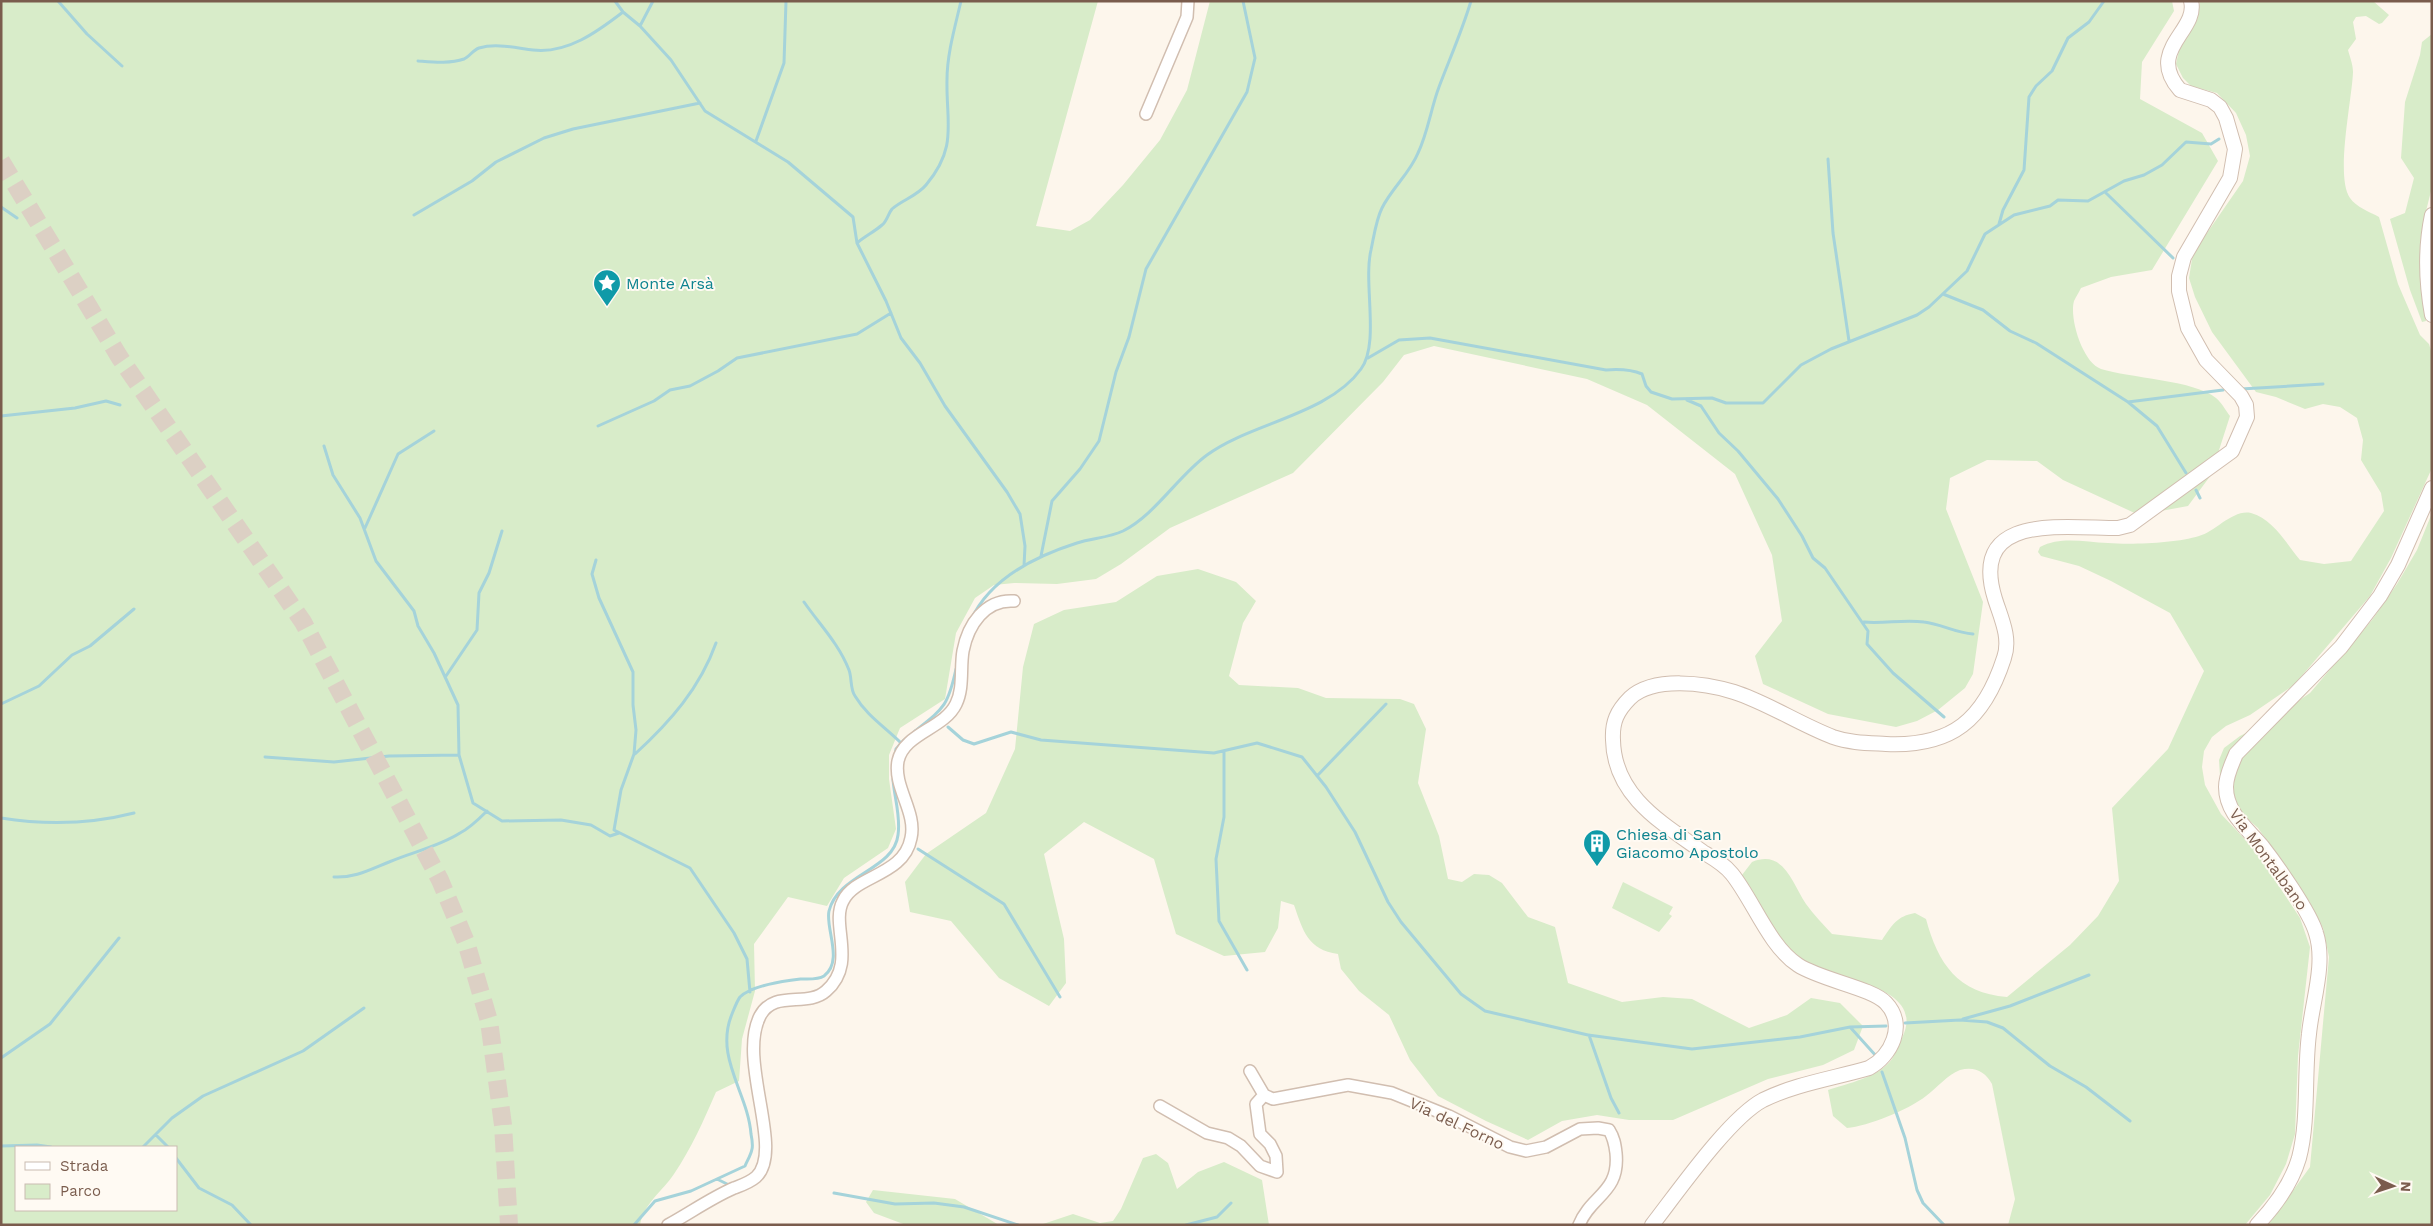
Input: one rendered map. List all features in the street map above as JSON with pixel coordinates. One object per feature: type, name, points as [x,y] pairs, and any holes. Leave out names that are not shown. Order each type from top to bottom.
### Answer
[{"type":"street","points":[[1146,114],[1187,17],[1188,1]]},
{"type":"street","points":[[1652,1225],[1700,1164],[1746,1113],[1762,1101],[1778,1094],[1869,1068],[1878,1063],[1891,1047],[1896,1026],[1890,1009],[1880,999],[1822,978],[1795,963],[1768,932],[1726,868],[1649,814],[1630,794],[1614,754],[1614,723],[1617,713],[1634,694],[1644,688],[1674,683],[1733,692],[1834,738],[1857,743],[1908,745],[1928,743],[1953,734],[1976,712],[1993,688],[2006,652],[2006,636],[1991,586],[1993,557],[2003,540],[2026,530],[2118,528],[2130,525],[2232,451],[2247,417],[2246,405],[2242,396],[2206,360],[2188,328],[2179,291],[2179,276],[2184,257],[2230,178],[2235,150],[2226,118],[2220,107],[2211,100],[2180,90],[2172,79],[2169,63],[2171,49],[2190,17],[2192,1]]},
{"type":"street","points":[[2432,216],[2427,247],[2428,291],[2432,314]]},
{"type":"street","name":"Via Montalbano","points":[[2257,1225],[2270,1210],[2294,1172],[2299,1157],[2303,1136],[2309,1034],[2319,947],[2316,932],[2308,914],[2262,846],[2244,828],[2229,806],[2226,787],[2229,773],[2236,754],[2300,692],[2341,647],[2380,596],[2398,565],[2432,488]]},
{"type":"street","points":[[668,1225],[734,1188],[746,1184],[762,1170],[765,1161],[766,1139],[755,1078],[753,1049],[758,1020],[764,1008],[772,1002],[820,996],[833,982],[842,956],[843,943],[839,916],[843,900],[850,891],[894,865],[908,849],[912,837],[911,817],[898,769],[900,755],[911,742],[944,719],[956,705],[959,697],[962,652],[967,634],[976,618],[995,604],[1014,601]]},
{"type":"street","points":[[1160,1106],[1207,1133],[1228,1138],[1241,1146],[1260,1166],[1277,1172],[1276,1156],[1270,1144],[1260,1134],[1256,1104],[1264,1095],[1250,1071]]},
{"type":"street","name":"Via del Forno","points":[[1264,1095],[1273,1099],[1291,1097],[1348,1085],[1392,1093],[1449,1116],[1510,1148],[1526,1151],[1546,1147],[1580,1130],[1598,1128],[1609,1130],[1614,1138],[1616,1172],[1609,1188],[1588,1210],[1579,1225]]},
{"type":"green space","points":[[1,1],[1098,1],[1036,226],[1070,231],[1090,220],[1123,185],[1160,140],[1187,90],[1210,1],[2172,1],[2174,11],[2142,62],[2140,99],[2202,133],[2218,161],[2152,270],[2111,277],[2081,288],[2074,301],[2073,309],[2076,329],[2083,350],[2094,365],[2113,372],[2193,387],[2206,392],[2220,402],[2230,416],[2211,475],[2188,506],[2139,515],[2063,480],[2037,461],[1987,460],[1950,478],[1946,509],[1983,602],[1973,674],[1965,688],[1938,710],[1917,721],[1896,727],[1828,714],[1763,684],[1755,656],[1782,621],[1772,555],[1735,474],[1647,405],[1587,379],[1434,346],[1404,355],[1383,382],[1293,473],[1170,528],[1121,564],[1096,579],[1057,584],[1014,583],[994,585],[975,598],[956,633],[945,699],[900,728],[889,755],[889,779],[896,829],[888,848],[844,878],[827,906],[788,897],[754,944],[755,991],[742,1039],[739,1081],[716,1092],[686,1155],[674,1174],[645,1210],[640,1225],[1,1225]]},
{"type":"green space","points":[[2200,1],[2373,1],[2389,15],[2379,24],[2366,16],[2356,17],[2353,22],[2356,39],[2348,50],[2353,72],[2344,156],[2344,173],[2350,198],[2359,207],[2379,217],[2398,284],[2420,335],[2429,344],[2432,354],[2432,468],[2391,558],[2370,596],[2294,685],[2250,715],[2226,726],[2212,737],[2204,751],[2202,767],[2205,785],[2221,814],[2255,850],[2300,918],[2310,947],[2298,1056],[2295,1134],[2286,1164],[2270,1195],[2245,1225],[2008,1225],[2015,1199],[1992,1084],[1979,1071],[1974,1069],[1960,1070],[1918,1101],[1899,1112],[1876,1121],[1847,1128],[1833,1116],[1828,1090],[1871,1075],[1886,1066],[1892,1059],[1902,1038],[1907,1020],[1901,1005],[1889,994],[1800,959],[1767,919],[1750,893],[1742,875],[1752,862],[1763,859],[1772,860],[1779,864],[1786,870],[1815,916],[1832,934],[1882,940],[1895,922],[1904,916],[1915,913],[1926,919],[1937,950],[1953,973],[1975,989],[2007,997],[2070,945],[2098,916],[2119,881],[2112,808],[2168,749],[2204,671],[2170,613],[2079,566],[2041,556],[2038,552],[2040,547],[2056,542],[2073,540],[2129,544],[2179,540],[2205,534],[2238,514],[2251,513],[2266,520],[2300,560],[2324,564],[2351,561],[2384,511],[2381,493],[2361,460],[2363,440],[2357,418],[2340,407],[2323,404],[2305,409],[2276,397],[2256,392],[2212,332],[2195,297],[2189,278],[2192,259],[2198,246],[2243,181],[2250,156],[2246,135],[2236,113],[2217,93],[2191,86],[2183,78],[2176,64],[2180,46],[2197,20]]},
{"type":"green space","points":[[2432,34],[2432,187],[2425,215],[2420,271],[2426,321],[2422,322],[2410,290],[2390,219],[2405,213],[2414,178],[2401,158],[2405,102],[2420,55],[2422,42]]},
{"type":"green space","points":[[2432,513],[2432,1225],[2268,1225],[2310,1167],[2329,957],[2323,928],[2309,901],[2258,828],[2240,812],[2227,794],[2220,776],[2219,760],[2224,748],[2240,736],[2264,724],[2310,693],[2372,620],[2397,584],[2417,550]]},
{"type":"green space","points":[[1198,569],[1236,582],[1256,601],[1243,623],[1229,676],[1239,685],[1298,688],[1326,698],[1400,699],[1414,704],[1426,729],[1418,783],[1439,836],[1448,879],[1462,882],[1474,874],[1489,875],[1502,883],[1528,917],[1555,927],[1568,983],[1622,1002],[1663,997],[1692,999],[1749,1028],[1787,1015],[1811,998],[1840,1003],[1863,1026],[1854,1050],[1823,1065],[1768,1079],[1673,1120],[1629,1120],[1597,1115],[1562,1121],[1528,1140],[1438,1096],[1410,1060],[1389,1015],[1359,991],[1341,969],[1338,954],[1328,952],[1313,944],[1300,923],[1294,905],[1281,901],[1278,928],[1265,952],[1224,956],[1176,934],[1154,859],[1084,822],[1044,854],[1064,939],[1066,983],[1049,1006],[999,978],[951,921],[910,912],[905,882],[926,854],[986,813],[1015,749],[1023,667],[1034,624],[1064,610],[1116,602],[1157,576]]},
{"type":"green space","points":[[1623,882],[1673,907],[1669,914],[1672,916],[1659,932],[1612,908]]},
{"type":"green space","points":[[1156,1154],[1168,1163],[1177,1189],[1198,1172],[1224,1162],[1262,1180],[1269,1225],[1040,1225],[1073,1214],[1100,1223],[1113,1221],[1121,1209],[1143,1158]]},
{"type":"green space","points":[[873,1190],[955,1199],[999,1225],[906,1225],[874,1213],[866,1202]]},
{"type":"waterway","points":[[58,1],[87,34],[122,66]]},
{"type":"waterway","points":[[615,1],[623,12],[640,26],[671,60],[705,111],[788,162],[853,217],[857,243],[886,301],[901,338],[920,363],[945,406],[1007,492],[1020,514],[1025,546],[1024,566]]},
{"type":"waterway","points":[[640,26],[653,1]]},
{"type":"waterway","points":[[756,141],[784,63],[786,1]]},
{"type":"waterway","points":[[857,243],[884,223],[892,209],[922,189],[943,159],[948,134],[948,60],[961,1]]},
{"type":"waterway","points":[[1041,556],[1052,501],[1080,469],[1099,441],[1116,372],[1129,337],[1146,269],[1247,92],[1255,58],[1243,1]]},
{"type":"waterway","points":[[971,620],[979,605],[990,592],[1016,571],[1030,562],[1061,548],[1112,535],[1135,524],[1186,473],[1207,455],[1225,444],[1309,408],[1329,397],[1347,385],[1361,369],[1367,358],[1369,344],[1369,264],[1378,218],[1386,201],[1415,160],[1427,128],[1436,95],[1471,1]]},
{"type":"waterway","points":[[1999,224],[2003,210],[2024,170],[2029,97],[2036,86],[2052,71],[2068,38],[2089,22],[2104,1]]},
{"type":"waterway","points":[[418,61],[459,61],[479,48],[492,46],[533,50],[558,49],[592,34],[623,12]]},
{"type":"waterway","points":[[414,215],[472,181],[496,162],[544,138],[573,129],[700,103]]},
{"type":"waterway","points":[[1368,358],[1399,340],[1430,338],[1606,370],[1633,371],[1642,374],[1646,386],[1651,392],[1672,399],[1712,398],[1726,403],[1763,403],[1801,365],[1831,349],[1917,315],[1929,307],[1967,271],[1985,234],[2014,215],[2050,206],[2058,200],[2088,201],[2124,181],[2144,175],[2162,165],[2186,142],[2211,144],[2219,139]]},
{"type":"waterway","points":[[1828,159],[1833,233],[1849,341]]},
{"type":"waterway","points":[[2106,193],[2173,258]]},
{"type":"waterway","points":[[1,207],[17,218]]},
{"type":"waterway","points":[[1943,294],[1983,310],[2010,331],[2036,343],[2128,402],[2157,426],[2186,473]]},
{"type":"waterway","points":[[598,426],[654,401],[670,390],[690,386],[737,358],[857,334],[891,313]]},
{"type":"waterway","points":[[2241,389],[2323,384]]},
{"type":"waterway","points":[[2128,402],[2223,390]]},
{"type":"waterway","points":[[1687,400],[1701,406],[1719,433],[1738,451],[1778,499],[1802,536],[1813,558],[1825,568],[1868,631],[1867,644],[1893,673],[1944,717]]},
{"type":"waterway","points":[[1,416],[75,408],[106,401],[120,405]]},
{"type":"waterway","points":[[365,528],[398,454],[434,431]]},
{"type":"waterway","points":[[324,446],[333,475],[360,518],[376,561],[414,611],[418,626],[434,653],[458,705],[459,755],[473,803],[502,821],[561,820],[591,825],[610,836],[619,833]]},
{"type":"waterway","points":[[2196,490],[2200,498]]},
{"type":"waterway","points":[[446,676],[477,630],[479,593],[489,573],[502,531]]},
{"type":"waterway","points":[[596,560],[592,574],[599,598],[633,672],[633,705],[636,730],[634,754],[621,790],[614,830],[690,868],[734,933],[747,959],[750,992]]},
{"type":"waterway","points":[[804,602],[829,635],[845,661],[851,676],[853,693],[871,715],[901,743]]},
{"type":"waterway","points":[[1,704],[39,686],[72,655],[90,646],[134,609]]},
{"type":"waterway","points":[[1864,622],[1924,622],[1973,634]]},
{"type":"waterway","points":[[635,754],[672,717],[683,703],[702,675],[716,643]]},
{"type":"waterway","points":[[915,731],[933,717],[947,699],[956,669]]},
{"type":"waterway","points":[[1317,776],[1386,704]]},
{"type":"waterway","points":[[948,727],[963,740],[974,744],[1011,732],[1041,740],[1214,753],[1257,743],[1302,757],[1326,787],[1355,832],[1388,902],[1401,922],[1461,994],[1485,1011],[1588,1035],[1692,1049],[1800,1037],[1850,1027],[1886,1026]]},
{"type":"waterway","points":[[895,755],[896,749],[904,740]]},
{"type":"waterway","points":[[1224,752],[1224,817],[1216,859],[1219,921],[1247,970]]},
{"type":"waterway","points":[[265,757],[334,762],[389,756],[459,755]]},
{"type":"waterway","points":[[634,1225],[655,1201],[691,1191],[745,1166],[751,1151],[752,1142],[749,1119],[729,1060],[727,1045],[732,1014],[740,997],[752,989],[778,982],[819,978],[830,970],[833,962],[833,953],[828,918],[834,899],[843,888],[887,856],[894,847],[898,835],[899,821],[893,779]]},
{"type":"waterway","points":[[334,877],[362,873],[443,842],[467,829],[487,811]]},
{"type":"waterway","points":[[1,818],[34,822],[68,822],[118,817],[134,813]]},
{"type":"waterway","points":[[918,849],[1004,904],[1060,997]]},
{"type":"waterway","points":[[1,1058],[50,1024],[119,938]]},
{"type":"waterway","points":[[1963,1019],[2010,1006],[2089,975]]},
{"type":"waterway","points":[[144,1146],[172,1118],[203,1096],[303,1051],[364,1008]]},
{"type":"waterway","points":[[1905,1023],[1960,1020],[1987,1022],[2003,1028],[2050,1066],[2086,1087],[2130,1121]]},
{"type":"waterway","points":[[1850,1027],[1877,1057]]},
{"type":"waterway","points":[[1589,1035],[1611,1098],[1619,1113]]},
{"type":"waterway","points":[[1882,1072],[1905,1138],[1917,1190],[1923,1203],[1944,1225]]},
{"type":"waterway","points":[[156,1135],[167,1146]]},
{"type":"waterway","points":[[1,1146],[44,1146]]},
{"type":"waterway","points":[[178,1161],[199,1188],[232,1205],[251,1225]]},
{"type":"waterway","points":[[717,1179],[729,1185]]},
{"type":"waterway","points":[[834,1193],[895,1204],[934,1203],[964,1207],[1018,1225]]},
{"type":"waterway","points":[[1186,1225],[1217,1217],[1231,1203]]},
{"type":"tunnel","points":[[1,161],[120,358],[303,622],[440,880],[466,942],[489,1021],[503,1125],[509,1225]]},
{"type":"place","name":"Monte Arsà","points":[[607,307]]},
{"type":"place","name":"Chiesa di San Giacomo Apostolo","points":[[1597,867]]}]
